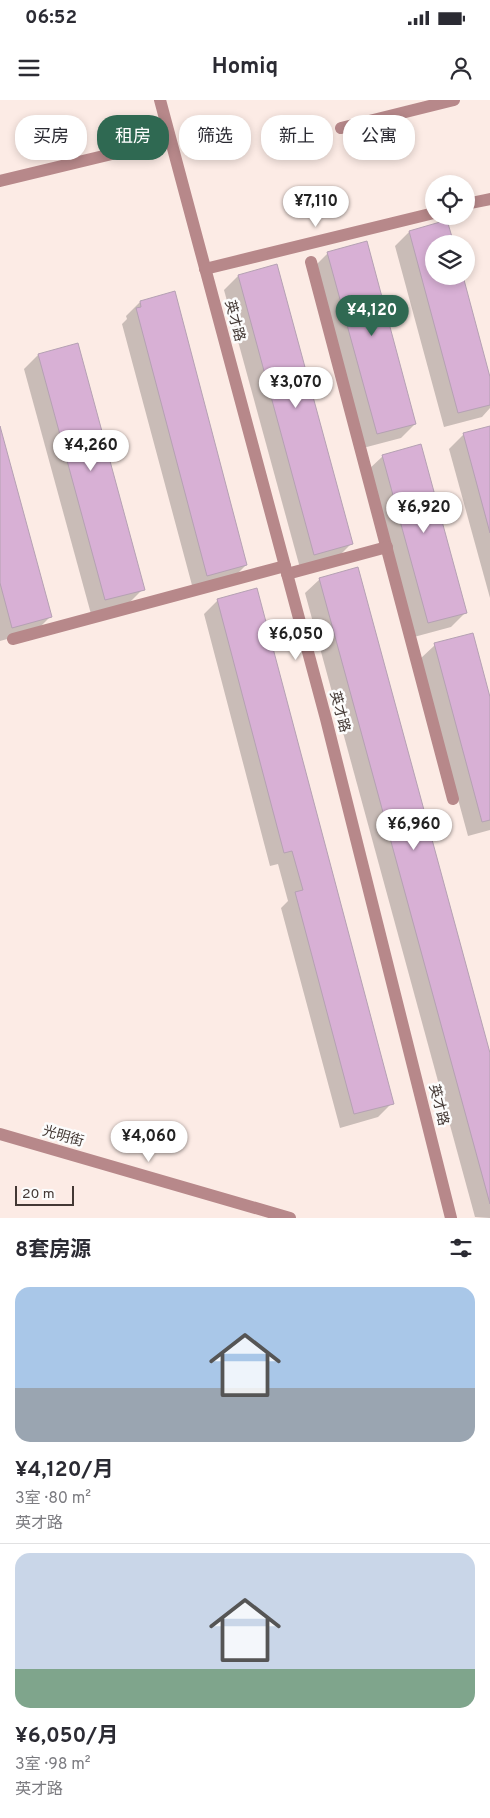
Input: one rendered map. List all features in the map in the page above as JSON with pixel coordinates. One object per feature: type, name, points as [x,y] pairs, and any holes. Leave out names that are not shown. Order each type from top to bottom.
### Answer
[{"type":"street","name":"英才路","points":[[160,100],[326,719],[451,1218]]},
{"type":"street","points":[[341,128],[454,100]]},
{"type":"street","points":[[0,181],[170,140]]},
{"type":"street","points":[[475,202],[490,198]]},
{"type":"street","points":[[205,269],[425,214]]},
{"type":"street","points":[[311,262],[453,799]]},
{"type":"street","points":[[13,639],[286,570],[387,547]]},
{"type":"street","name":"光明街","points":[[0,1134],[290,1218]]},
{"type":"building","points":[[430,225],[448,225],[451,235],[425,235],[425,285],[465,285],[490,377],[490,405],[458,413],[409,231]]},
{"type":"building","points":[[367,241],[416,424],[377,434],[327,252]]},
{"type":"building","points":[[277,264],[353,544],[314,555],[238,275]]},
{"type":"building","points":[[175,291],[247,565],[207,576],[136,308],[141,307],[140,301]]},
{"type":"building","points":[[78,343],[145,590],[105,600],[38,354]]},
{"type":"building","points":[[0,426],[52,617],[12,628],[0,583]]},
{"type":"building","points":[[490,426],[490,533],[463,433]]},
{"type":"building","points":[[421,444],[467,613],[428,623],[382,455]]},
{"type":"building","points":[[358,567],[490,1053],[490,1204],[319,578]]},
{"type":"building","points":[[257,588],[394,1104],[354,1114],[295,892],[303,890],[292,851],[284,853],[217,599]]},
{"type":"building","points":[[473,633],[490,697],[490,820],[482,822],[434,643]]}]
